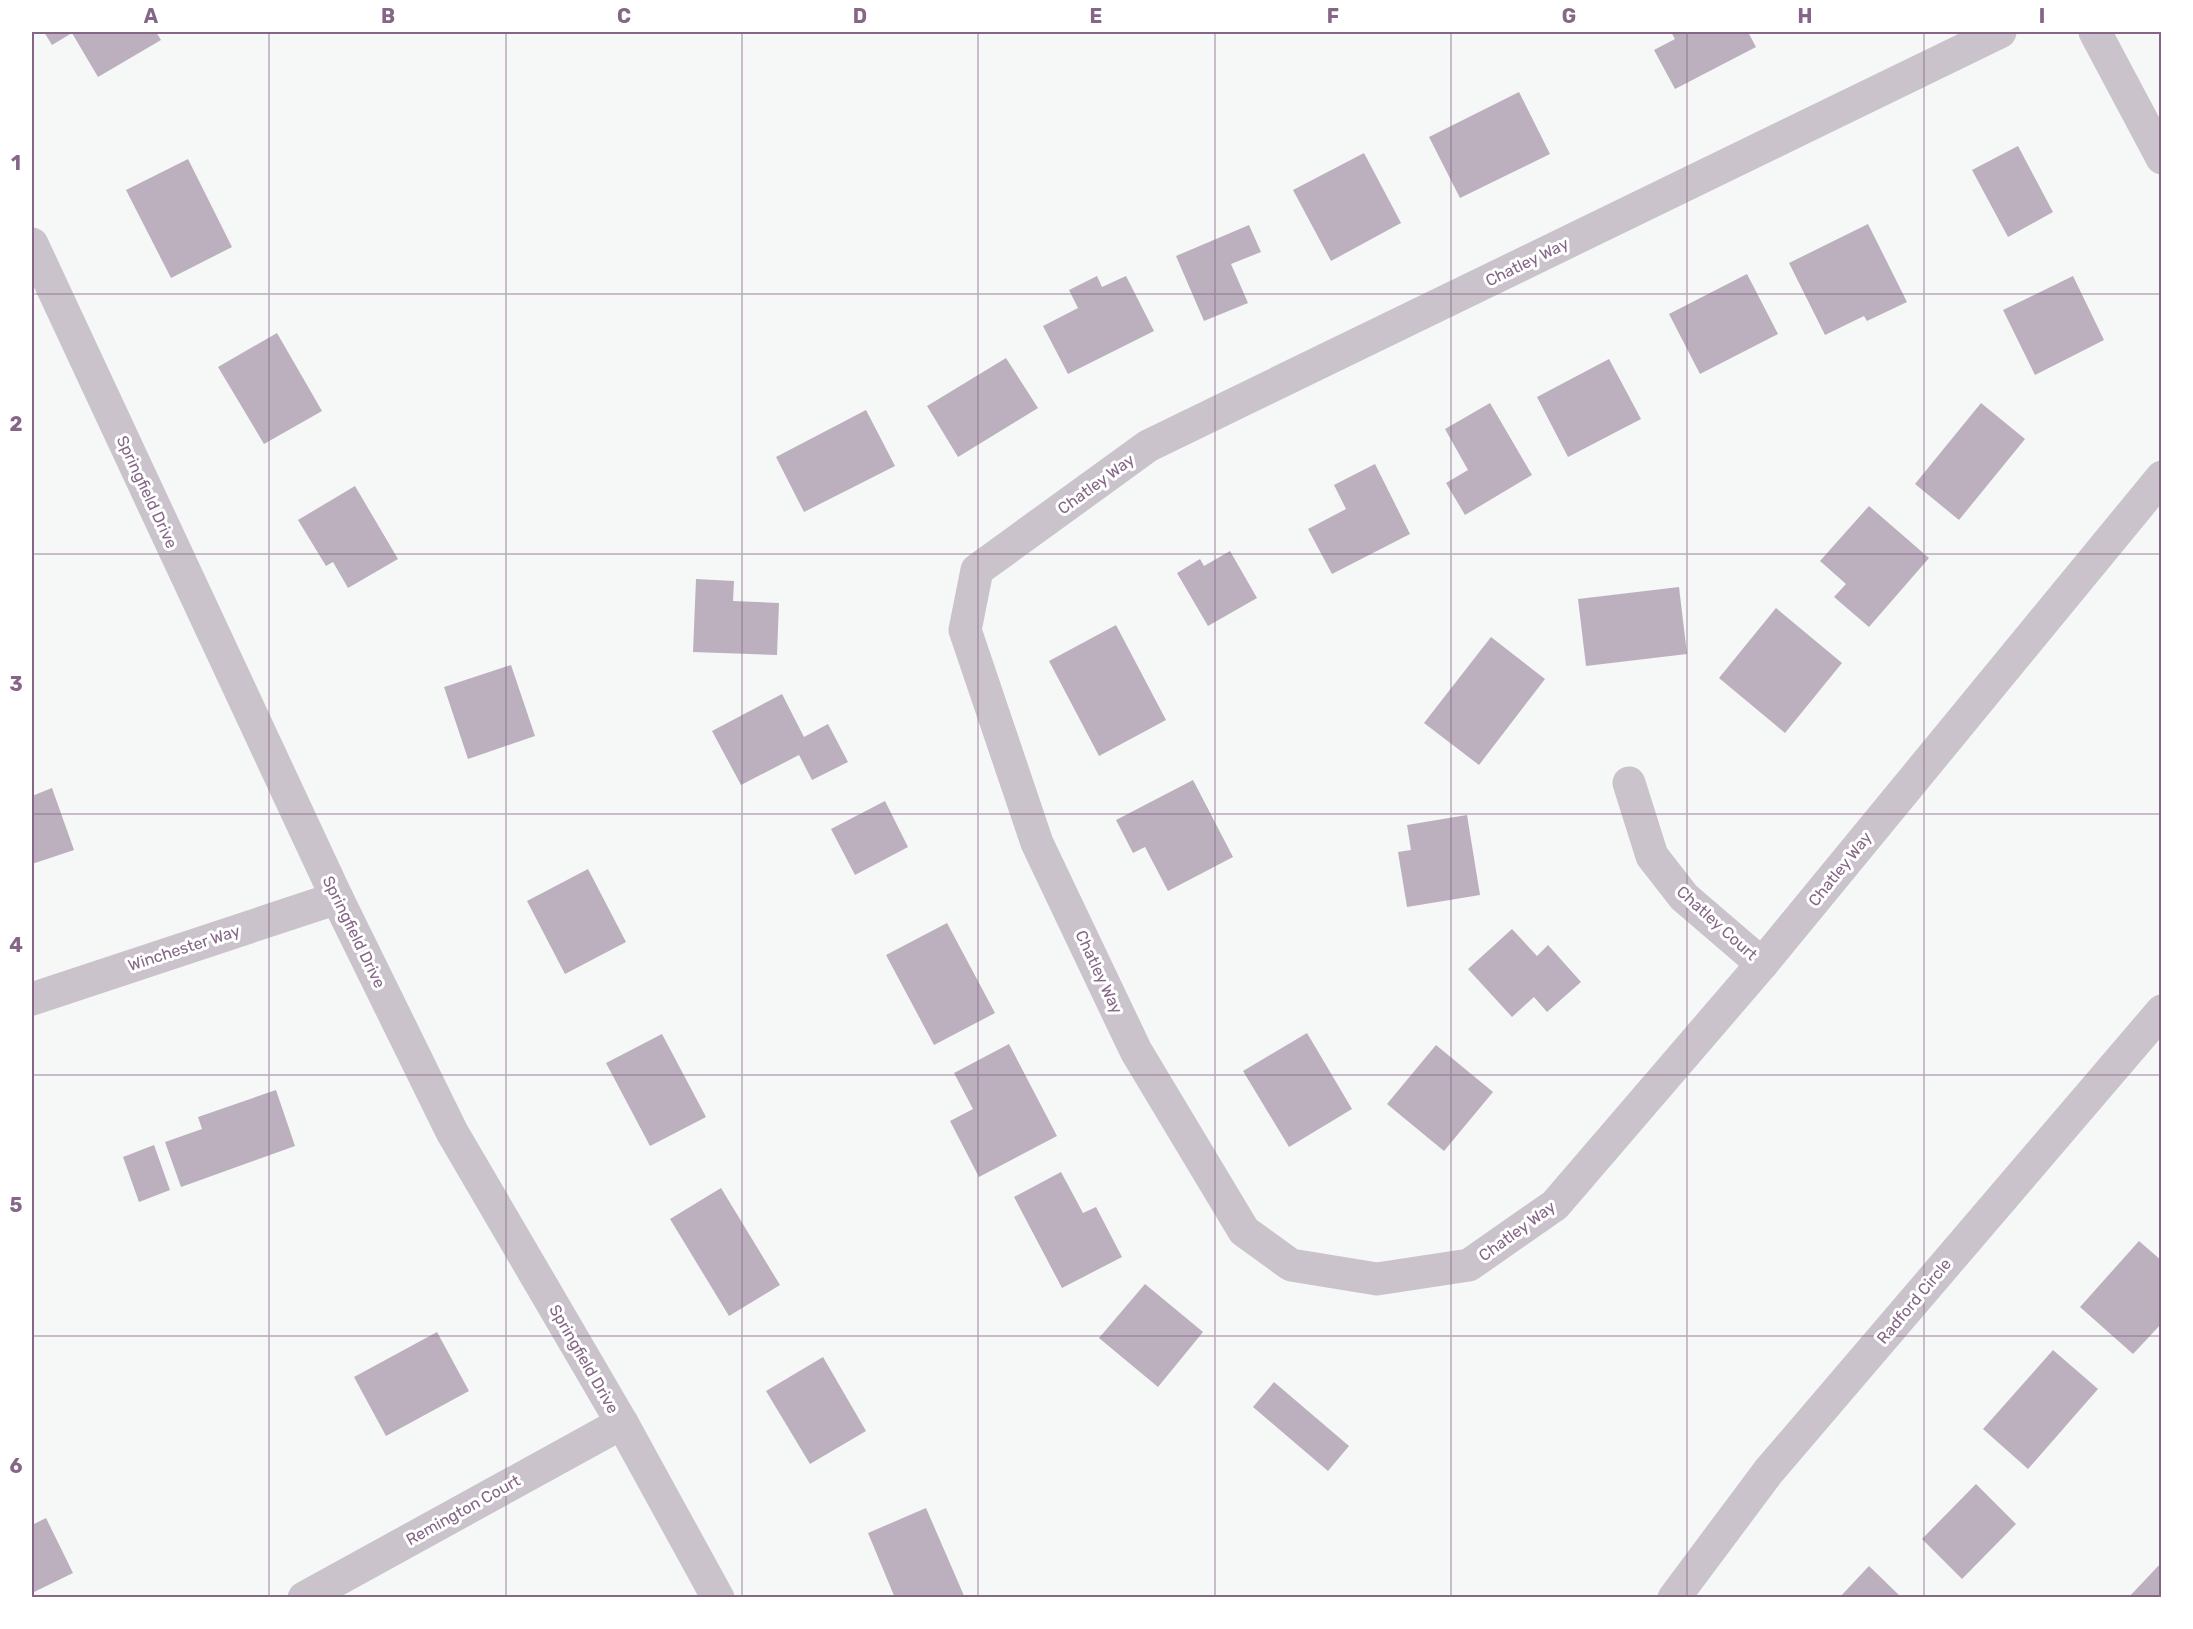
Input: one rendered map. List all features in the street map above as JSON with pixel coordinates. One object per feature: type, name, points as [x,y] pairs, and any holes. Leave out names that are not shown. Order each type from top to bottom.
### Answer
[{"type":"street","name":"Chatley Way","points":[[2000,32],[1148,446],[977,570],[965,630],[1037,843],[1136,1051],[1244,1231],[1292,1265],[1377,1279],[1469,1265],[1555,1205],[1762,964],[2162,477]]},
{"type":"street","points":[[2095,32],[2162,159]]},
{"type":"street","name":"Springfield Drive","points":[[32,244],[337,898],[452,1132],[622,1423],[718,1598]]},
{"type":"street","name":"Chatley Court","points":[[1629,783],[1652,856],[1684,897],[1762,964]]},
{"type":"street","name":"Winchester Way","points":[[32,999],[337,898]]},
{"type":"street","name":"Radford Circle","points":[[1674,1598],[1768,1472],[2162,1011]]},
{"type":"street","name":"Remington Court","points":[[304,1598],[622,1423]]},
{"type":"building","points":[[44,32],[156,32],[161,40],[98,77],[72,33],[52,45]]},
{"type":"building","points":[[1671,32],[1748,32],[1756,47],[1675,89],[1654,50],[1675,39]]},
{"type":"building","points":[[1519,92],[1550,154],[1460,198],[1429,137]]},
{"type":"building","points":[[2018,146],[2053,212],[2008,237],[1972,170]]},
{"type":"building","points":[[1364,153],[1401,223],[1331,261],[1293,190]]},
{"type":"building","points":[[188,159],[232,247],[171,278],[126,190]]},
{"type":"building","points":[[1868,224],[1907,302],[1867,321],[1864,316],[1825,335],[1789,263]]},
{"type":"building","points":[[1249,225],[1261,252],[1231,264],[1248,303],[1204,321],[1176,256]]},
{"type":"building","points":[[1747,274],[1778,334],[1700,374],[1669,314]]},
{"type":"building","points":[[1097,276],[1102,287],[1126,276],[1154,331],[1068,374],[1043,326],[1078,308],[1069,290]]},
{"type":"building","points":[[2073,276],[2104,340],[2035,375],[2003,310]]},
{"type":"building","points":[[277,333],[322,411],[264,444],[218,367]]},
{"type":"building","points":[[1006,358],[1038,408],[958,457],[927,406]]},
{"type":"building","points":[[1609,359],[1641,419],[1568,457],[1537,397]]},
{"type":"building","points":[[1490,403],[1532,475],[1465,515],[1446,483],[1468,470],[1445,429]]},
{"type":"building","points":[[1981,403],[2025,439],[1959,520],[1915,484]]},
{"type":"building","points":[[866,410],[895,466],[804,512],[776,457]]},
{"type":"building","points":[[1375,464],[1410,534],[1332,574],[1308,529],[1346,509],[1334,485]]},
{"type":"building","points":[[355,486],[398,559],[348,588],[333,562],[326,566],[298,520]]},
{"type":"building","points":[[1869,506],[1929,558],[1869,627],[1834,597],[1846,584],[1820,561]]},
{"type":"building","points":[[1230,551],[1257,598],[1208,626],[1177,573],[1200,559],[1204,566]]},
{"type":"building","points":[[696,579],[734,581],[733,601],[779,603],[777,655],[693,652]]},
{"type":"building","points":[[1679,587],[1687,654],[1586,666],[1578,599]]},
{"type":"building","points":[[1776,608],[1842,663],[1785,733],[1719,678]]},
{"type":"building","points":[[1116,625],[1166,720],[1099,756],[1049,661]]},
{"type":"building","points":[[1491,637],[1545,679],[1479,765],[1424,723]]},
{"type":"building","points":[[511,665],[535,736],[468,759],[444,687]]},
{"type":"building","points":[[782,694],[804,737],[828,724],[848,762],[812,780],[799,755],[741,785],[712,731]]},
{"type":"building","points":[[1193,780],[1233,857],[1168,891],[1145,847],[1133,853],[1116,820]]},
{"type":"building","points":[[52,788],[74,850],[32,864],[32,796]]},
{"type":"building","points":[[885,801],[908,847],[855,875],[831,829]]},
{"type":"building","points":[[1467,815],[1480,895],[1407,907],[1398,852],[1411,850],[1407,825]]},
{"type":"building","points":[[588,869],[626,942],[565,974],[527,901]]},
{"type":"building","points":[[947,923],[995,1013],[934,1045],[886,955]]},
{"type":"building","points":[[1512,929],[1537,956],[1548,945],[1581,982],[1547,1012],[1534,997],[1512,1017],[1468,969]]},
{"type":"building","points":[[1307,1033],[1352,1109],[1289,1147],[1243,1071]]},
{"type":"building","points":[[662,1034],[706,1117],[650,1146],[606,1063]]},
{"type":"building","points":[[1009,1044],[1057,1136],[979,1177],[950,1121],[973,1109],[954,1073]]},
{"type":"building","points":[[1436,1045],[1493,1092],[1444,1151],[1387,1104]]},
{"type":"building","points":[[276,1090],[295,1146],[181,1187],[165,1142],[202,1129],[198,1117]]},
{"type":"building","points":[[154,1145],[170,1190],[139,1202],[123,1157]]},
{"type":"building","points":[[1061,1172],[1083,1213],[1096,1207],[1122,1257],[1062,1288],[1014,1197]]},
{"type":"building","points":[[721,1188],[780,1285],[729,1316],[670,1219]]},
{"type":"building","points":[[2139,1241],[2162,1261],[2162,1323],[2133,1354],[2080,1307]]},
{"type":"building","points":[[1145,1284],[1203,1332],[1158,1387],[1099,1338]]},
{"type":"building","points":[[437,1332],[469,1391],[386,1436],[354,1377]]},
{"type":"building","points":[[2053,1350],[2098,1389],[2028,1469],[1983,1429]]},
{"type":"building","points":[[823,1357],[866,1431],[810,1464],[766,1391]]},
{"type":"building","points":[[1274,1382],[1349,1446],[1328,1471],[1253,1407]]},
{"type":"building","points":[[1976,1484],[2016,1524],[1962,1579],[1922,1539]]},
{"type":"building","points":[[926,1508],[965,1598],[895,1598],[868,1533]]},
{"type":"building","points":[[46,1518],[73,1573],[32,1593],[32,1525]]},
{"type":"building","points":[[2162,1562],[2162,1598],[2128,1598]]},
{"type":"building","points":[[1869,1566],[1902,1598],[1839,1598]]}]
